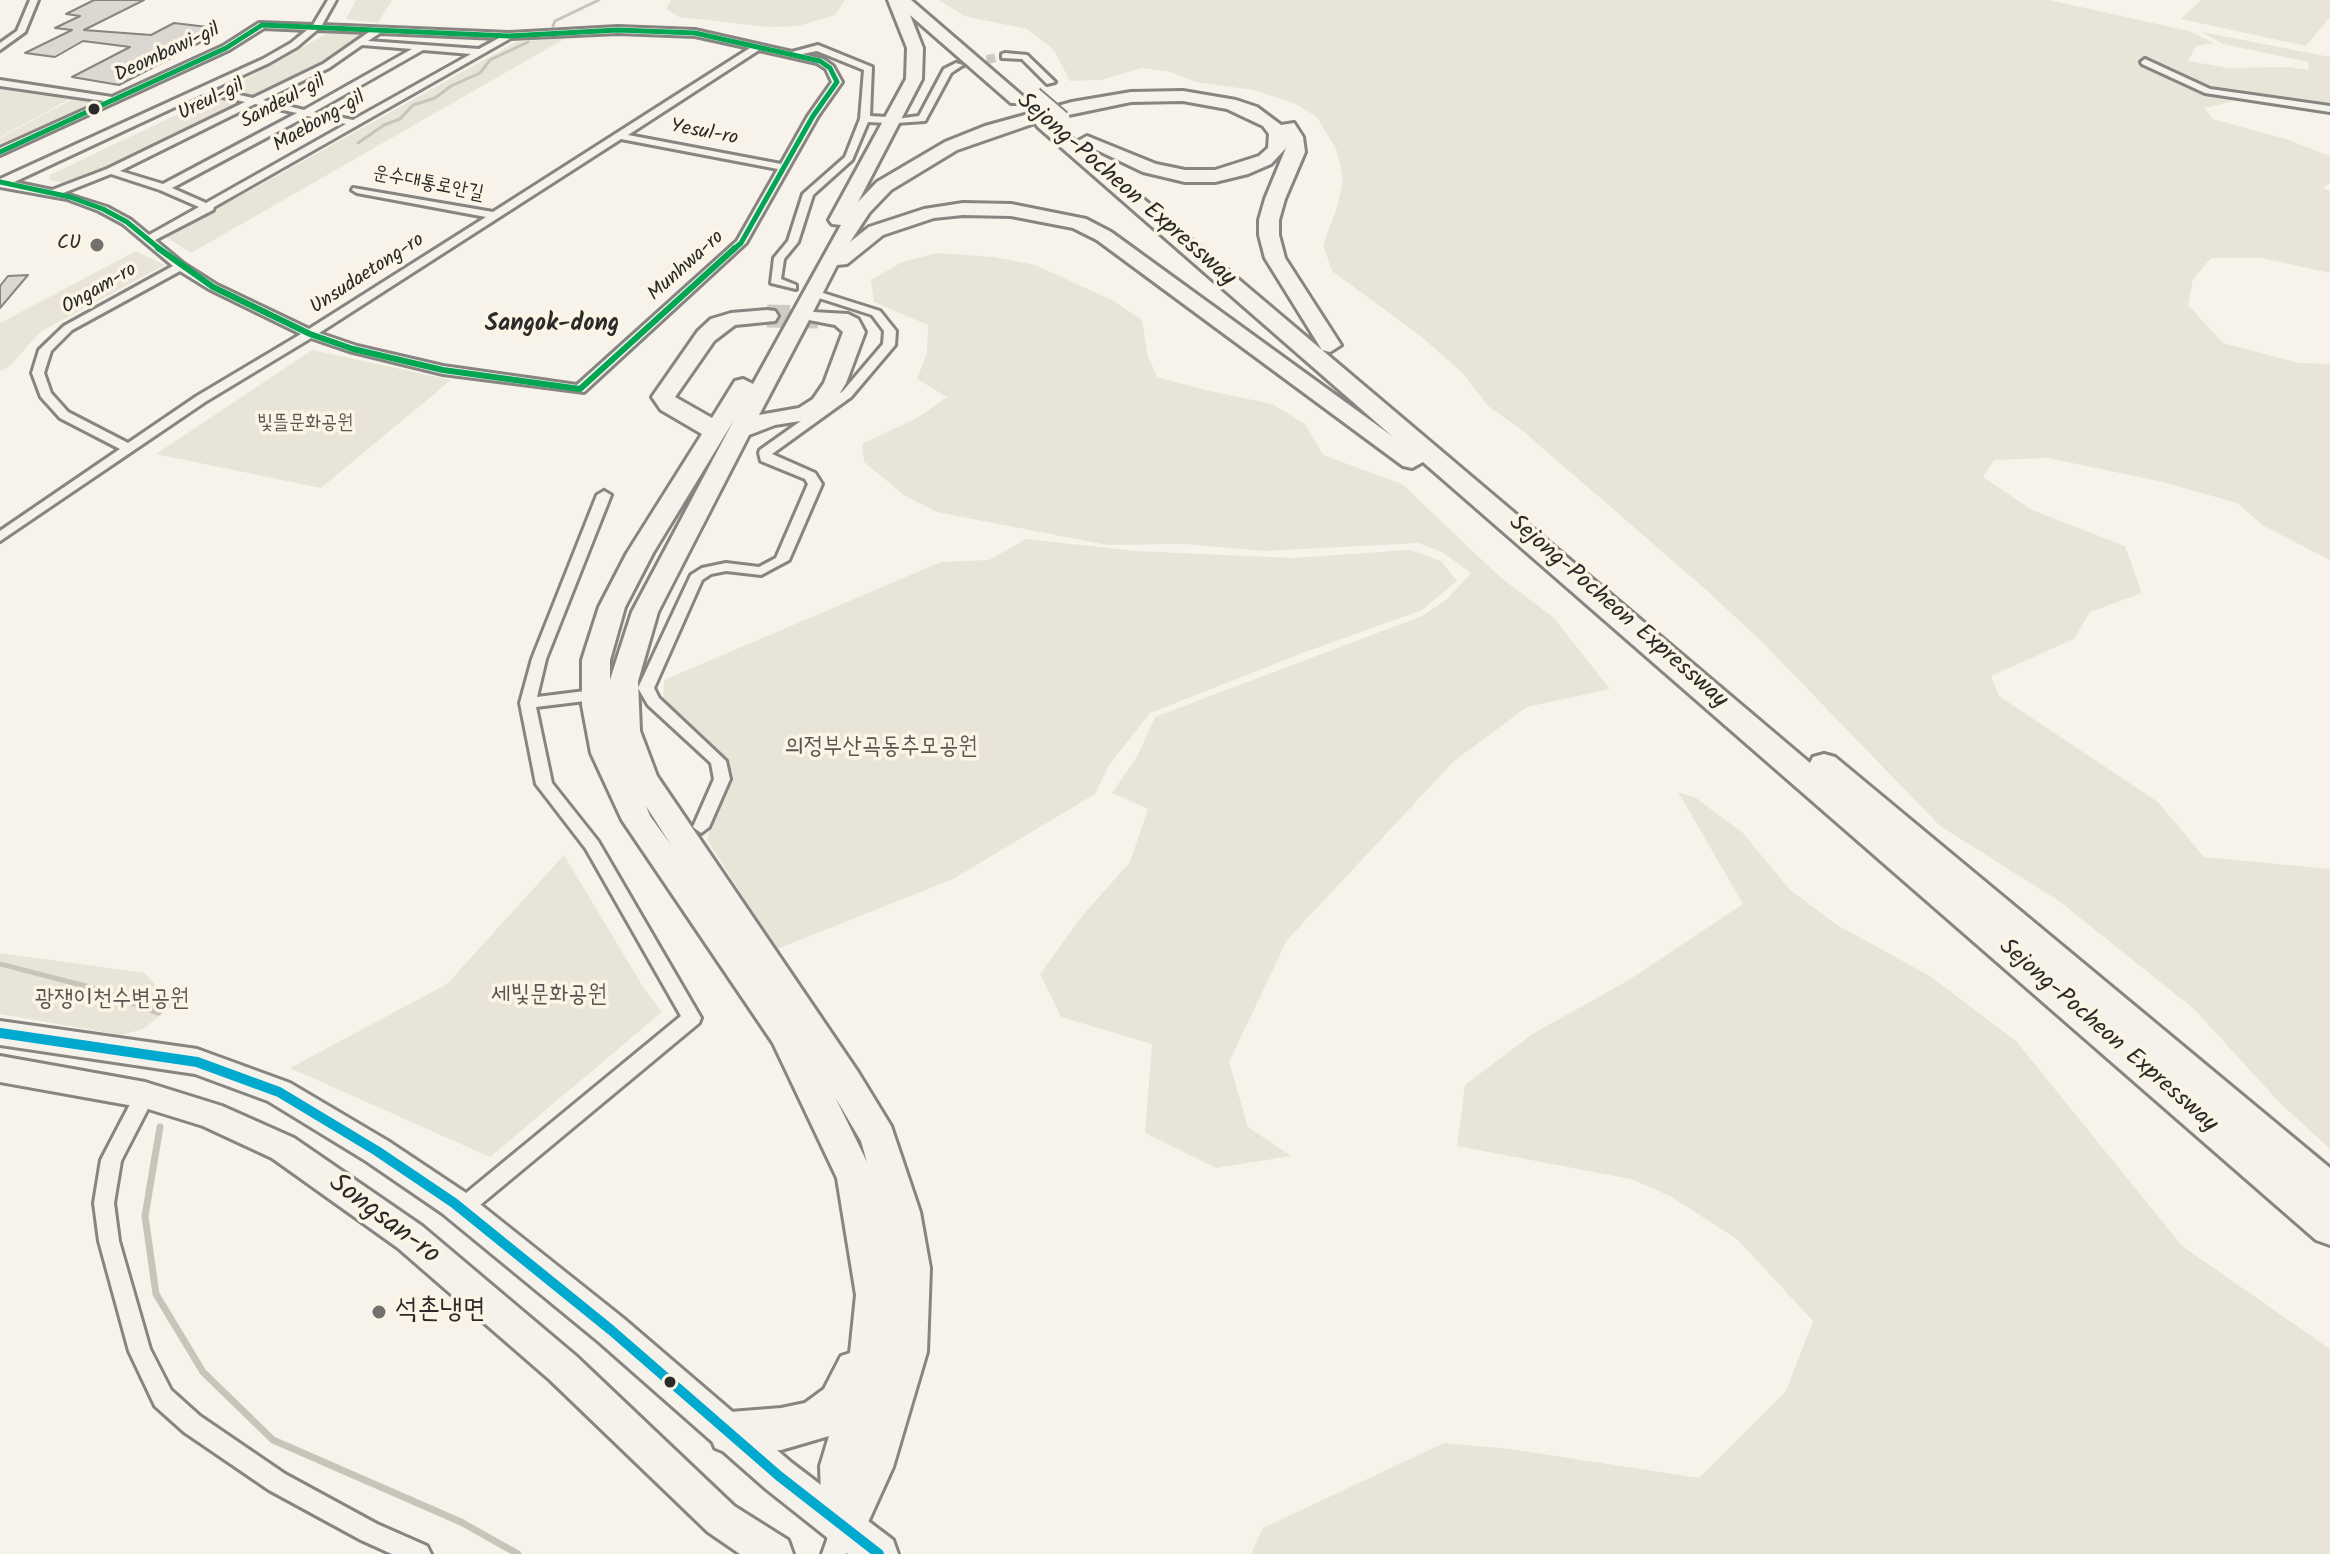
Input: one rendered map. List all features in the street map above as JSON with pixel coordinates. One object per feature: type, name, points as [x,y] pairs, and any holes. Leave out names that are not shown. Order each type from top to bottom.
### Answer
[{"type":"highway","name":"Sejong-Pocheon Expressway","points":[[899,0],[1025,97]]},
{"type":"highway","points":[[839,1539],[871,1467],[907,1352],[910,1268],[901,1212],[878,1137],[845,1082],[643,778],[625,731],[624,681],[645,612],[728,432],[914,79],[915,48],[899,0]]},
{"type":"highway","name":"Sejong-Pocheon Expressway","points":[[920,0],[1025,97],[1534,541],[2330,1228]]},
{"type":"highway","points":[[829,237],[868,192],[895,171],[949,142],[1000,123],[1080,101],[1130,94],[1175,92],[1232,99],[1271,114],[1285,123],[1294,137],[1296,152],[1275,199],[1269,220],[1269,235],[1275,258],[1330,345]]},
{"type":"highway","points":[[684,411],[747,397],[812,296],[838,245],[862,209],[884,186],[951,146],[991,130],[1101,102],[1183,96],[1251,111],[1269,122],[1278,133],[1280,142],[1276,151],[1265,160],[1241,170],[1215,176],[1185,176],[1150,168],[1087,141]]},
{"type":"highway","name":"Sejong-Pocheon Expressway","points":[[1053,121],[1087,141],[2330,1191]]},
{"type":"highway","points":[[812,296],[860,241],[904,220],[963,209],[1011,210],[1079,223],[1104,236],[1417,464],[1534,541]]},
{"type":"highway","points":[[812,296],[850,324],[854,332],[851,346],[822,404],[805,414],[771,419],[728,432],[640,553],[612,607],[596,660],[596,705],[606,753],[637,820],[787,1035],[856,1178],[876,1295],[869,1373],[841,1466],[839,1539]]},
{"type":"highway","points":[[728,432],[669,405],[663,397],[706,336],[719,324],[731,319],[767,316]]},
{"type":"highway","points":[[747,397],[768,412],[788,416]]},
{"type":"highway","points":[[730,1433],[781,1429],[815,1421],[839,1403],[859,1364],[875,1306]]},
{"type":"main road","name":"Songsan-ro","points":[[0,1033],[197,1062],[279,1092],[377,1151],[461,1209],[611,1330],[730,1433],[779,1476],[839,1539],[879,1554]]},
{"type":"main road","name":"Songsan-ro","points":[[0,1069],[145,1095],[211,1115],[283,1148],[410,1237],[563,1368],[721,1519],[774,1554]]},
{"type":"street","points":[[0,47],[21,32],[34,0]]},
{"type":"street","points":[[1,184],[284,51],[317,26],[332,0]]},
{"type":"street","name":"Munhwa-ro","points":[[1,184],[53,193],[103,209],[127,222],[180,266],[213,287],[310,334],[353,349],[443,370],[580,389],[741,243],[782,167],[837,82],[830,68],[820,61],[695,33],[668,31],[509,36],[262,25]]},
{"type":"street","name":"Deombawi-gil","points":[[0,152],[226,48],[262,25]]},
{"type":"street","name":"Ureul-gil","points":[[53,193],[111,171],[326,66],[380,29]]},
{"type":"street","name":"Maebong-gil","points":[[148,240],[509,36]]},
{"type":"street","points":[[363,43],[482,52]]},
{"type":"street","name":"Unsudaetong-ro","points":[[0,537],[128,448],[758,47]]},
{"type":"street","name":"Sandeul-gil","points":[[164,188],[420,48]]},
{"type":"street","points":[[701,827],[722,779],[718,761],[640,689],[696,578],[707,571],[726,567],[761,571],[782,560],[815,484],[810,476],[766,458],[765,453],[847,394],[889,345],[890,331],[876,313],[812,296],[775,281],[779,258],[793,242],[808,194],[849,158],[865,119],[869,69],[818,48],[791,55]]},
{"type":"street","points":[[1005,56],[1024,57],[1050,82]]},
{"type":"street","points":[[2145,62],[2208,91],[2330,109]]},
{"type":"street","points":[[899,121],[922,119],[947,71],[959,65]]},
{"type":"street","points":[[0,83],[112,99]]},
{"type":"street","points":[[205,90],[356,124]]},
{"type":"street","points":[[865,119],[887,120]]},
{"type":"street","name":"Yesul-ro","points":[[619,136],[782,167]]},
{"type":"street","points":[[111,171],[164,188],[209,208]]},
{"type":"street","name":"운수대통로안길","points":[[357,190],[492,215]]},
{"type":"street","name":"Ongam-ro","points":[[128,448],[64,415],[45,394],[38,373],[45,350],[68,328],[180,266]]},
{"type":"street","points":[[461,1209],[692,1018],[592,845],[544,784],[528,703],[539,659],[604,495]]},
{"type":"street","points":[[528,703],[585,696]]},
{"type":"street","points":[[145,1095],[111,1160],[104,1203],[109,1241],[140,1351],[163,1398],[192,1424],[277,1482],[369,1532],[419,1554]]},
{"type":"shaded area","points":[[0,89],[70,99],[0,137]]},
{"type":"green space","points":[[356,0],[392,0],[378,23],[346,19]]},
{"type":"green space","points":[[671,0],[845,0],[835,15],[798,26],[769,27],[679,17],[666,9]]},
{"type":"green space","points":[[939,0],[2049,0],[2189,31],[2214,43],[2196,46],[2188,61],[2228,68],[2288,67],[2309,70],[2308,62],[2223,44],[2202,32],[2330,57],[2330,107],[2255,96],[2205,108],[2213,119],[2286,139],[2330,156],[2330,183],[2323,188],[2330,191],[2330,273],[2262,258],[2211,258],[2193,279],[2188,305],[2223,343],[2299,363],[2330,364],[2330,560],[2264,526],[2237,503],[2163,482],[2048,458],[1994,460],[1983,477],[2032,510],[2125,546],[2142,593],[2090,612],[2074,639],[1991,676],[1999,696],[2158,802],[2204,857],[2330,869],[2330,1149],[2279,1102],[2194,1009],[2059,901],[1940,826],[1762,642],[1703,587],[1523,431],[1488,406],[1462,372],[1419,335],[1332,271],[1323,245],[1338,205],[1343,179],[1337,151],[1317,117],[1294,103],[1253,90],[1195,82],[1171,72],[1142,68],[1101,80],[1070,81],[1054,50],[1027,29],[964,16]]},
{"type":"green space","points":[[2201,0],[2325,0],[2330,1],[2330,17],[2306,46],[2181,19]]},
{"type":"green space","points":[[340,31],[364,35],[342,51],[257,96],[229,93],[230,88],[326,34]]},
{"type":"green space","points":[[566,38],[191,253],[163,235],[246,193],[516,42]]},
{"type":"green space","points":[[218,97],[240,102],[92,176],[66,184],[50,180],[50,175]]},
{"type":"green space","points":[[73,99],[94,102],[0,148],[0,138]]},
{"type":"green space","points":[[136,251],[165,265],[40,332],[10,366],[0,371],[0,323]]},
{"type":"green space","points":[[937,253],[994,257],[1035,265],[1112,300],[1142,320],[1147,353],[1157,377],[1272,404],[1305,424],[1323,455],[1402,484],[1500,577],[1554,618],[1610,689],[1527,707],[1454,761],[1287,940],[1229,1062],[1248,1127],[1291,1156],[1216,1168],[1145,1133],[1152,1044],[1061,1017],[1040,974],[1083,915],[1130,862],[1148,809],[1112,793],[1137,757],[1155,717],[1422,616],[1447,599],[1471,573],[1442,552],[1418,543],[1265,551],[1184,544],[1107,545],[937,512],[905,496],[864,462],[862,444],[917,418],[947,397],[917,379],[927,353],[928,325],[874,302],[871,280],[902,262]]},
{"type":"green space","name":"빛뜰문화공원","points":[[312,350],[451,380],[321,488],[156,454]]},
{"type":"green space","name":"의정부산곡동추모공원","points":[[1026,539],[1136,551],[1292,558],[1410,550],[1441,561],[1457,581],[1422,610],[1150,713],[1109,765],[1095,794],[953,879],[777,949],[707,840],[731,763],[663,702],[664,680],[941,562],[989,560]]},
{"type":"green space","points":[[1678,792],[1696,798],[1743,833],[1790,890],[1837,925],[1930,976],[2016,1041],[2182,1246],[2330,1349],[2330,1554],[1251,1554],[1263,1528],[1444,1443],[1510,1449],[1699,1478],[1786,1391],[1813,1321],[1738,1240],[1672,1197],[1631,1179],[1457,1146],[1465,1085],[1534,1033],[1629,980],[1743,904]]},
{"type":"green space","name":"세빛문화공원","points":[[564,855],[645,990],[662,1012],[490,1157],[290,1068],[447,984]]},
{"type":"green space","name":"광쟁이천수변공원","points":[[0,953],[145,973],[173,1006],[143,1029],[121,1035],[0,1014]]},
{"type":"building","points":[[94,0],[144,0],[84,30],[151,35],[174,23],[216,28],[200,37],[209,38],[119,85],[72,77],[130,47],[83,41],[55,57],[25,53],[72,30],[55,28],[80,16],[66,14]]},
{"type":"building","points":[[28,275],[0,308],[0,286],[8,276]]},
{"type":"waterway","points":[[553,26],[555,21],[599,0]]},
{"type":"waterway","points":[[358,143],[384,125],[400,119],[413,105],[435,98],[451,86],[480,73],[490,60],[528,42]]},
{"type":"waterway","points":[[0,964],[97,989],[127,1000]]},
{"type":"waterway","points":[[121,998],[158,1012]]},
{"type":"waterway","points":[[160,1127],[145,1216],[156,1294],[203,1372],[273,1440],[461,1522],[518,1554]]},
{"type":"tunnel","points":[[959,65],[1005,56]]},
{"type":"tunnel","points":[[767,316],[818,317]]},
{"type":"transit line","points":[[0,152],[226,48],[262,25],[509,36],[618,30],[695,33],[820,61],[830,68],[837,82],[813,116],[741,243],[580,389],[443,370],[353,349],[310,334],[213,287],[180,266],[127,222],[103,209],[70,197],[0,182]]},
{"type":"transit line","points":[[0,1033],[197,1062],[279,1092],[377,1151],[454,1203],[611,1330],[779,1476],[879,1554]]},
{"type":"place","name":"CU","points":[[97,245]]},
{"type":"place","name":"석촌냉면","points":[[379,1312]]},
{"type":"district","name":"Sangok-dong","points":[[552,326]]}]
